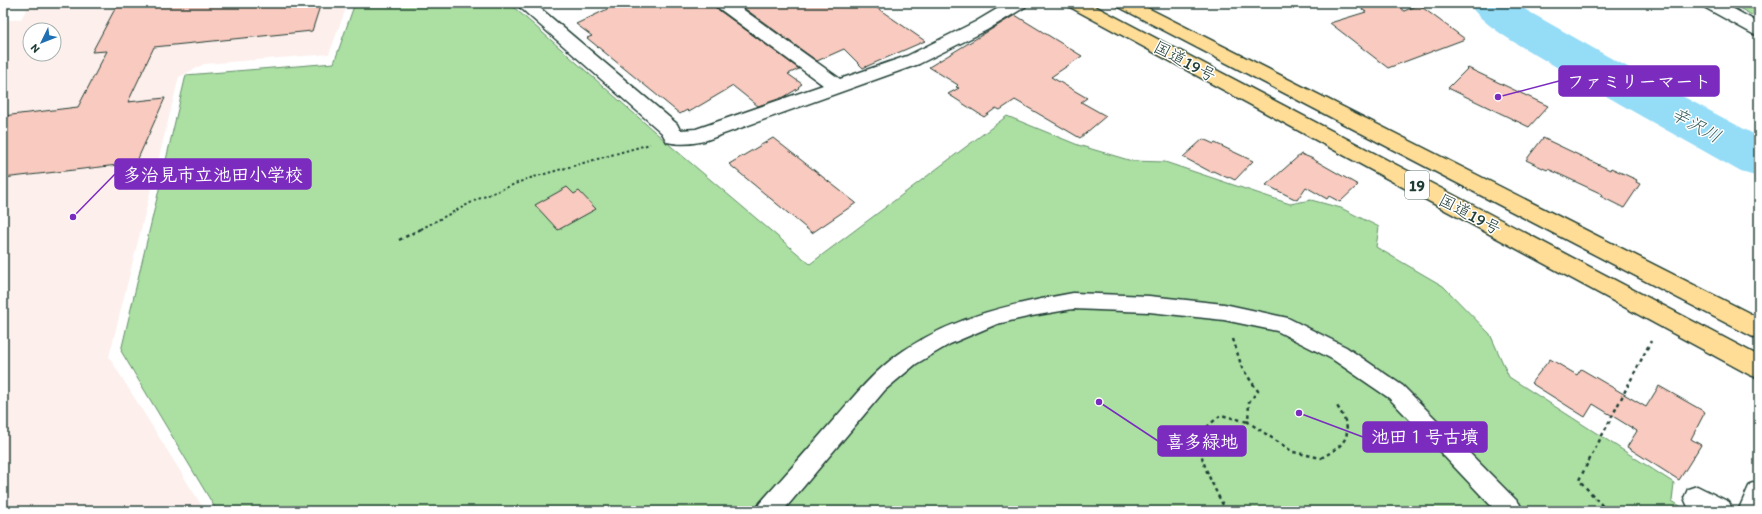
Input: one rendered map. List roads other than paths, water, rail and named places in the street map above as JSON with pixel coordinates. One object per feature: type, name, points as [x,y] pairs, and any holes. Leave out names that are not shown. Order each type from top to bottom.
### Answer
[{"type":"highway","name":"国道19号","points":[[1076,3],[1759,368]]},
{"type":"highway","name":"国道19号","points":[[1125,3],[1759,329]]},
{"type":"street","points":[[524,3],[670,129],[674,137],[697,136],[913,60],[981,26],[1019,3]]},
{"type":"street","points":[[723,3],[838,87]]},
{"type":"street","points":[[1710,3],[1759,30]]},
{"type":"street","points":[[1751,511],[1759,493]]},
{"type":"street","points":[[1697,498],[1720,511]]},
{"type":"lane","points":[[768,511],[878,384],[909,358],[943,338],[994,317],[1032,308],[1073,301],[1149,304],[1224,312],[1281,324],[1339,353],[1396,392],[1511,511]]},
{"type":"waterway","name":"辛沢川","points":[[1490,3],[1510,20],[1590,67],[1759,159]]},
{"type":"place","name":"ファミリーマート","points":[[1498,97]]},
{"type":"place","name":"多治見市立池田小学校","points":[[73,217]]},
{"type":"place","name":"喜多緑地","points":[[1099,402]]},
{"type":"place","name":"池田１号古墳","points":[[1299,413]]}]
